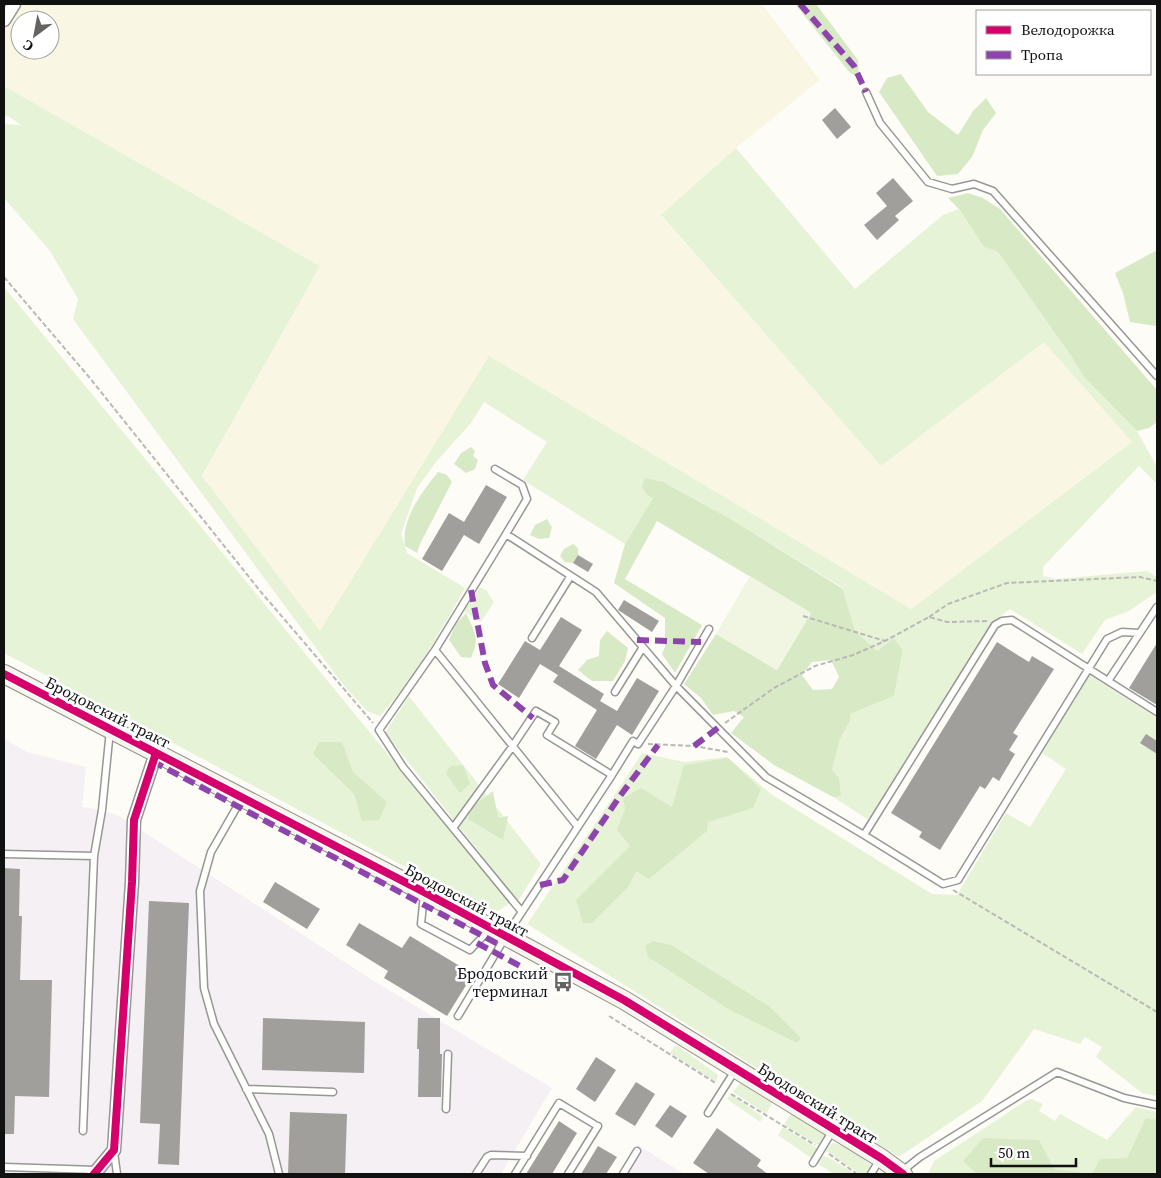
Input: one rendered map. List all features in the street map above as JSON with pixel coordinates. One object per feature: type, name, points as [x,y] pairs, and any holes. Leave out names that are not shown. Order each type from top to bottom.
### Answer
[{"type":"street","points":[[4,20],[14,4]]},
{"type":"street","name":"Бродовский тракт","points":[[4,674],[424,892],[624,1000],[881,1158],[902,1173]]},
{"type":"street","points":[[95,1172],[114,1150],[132,882],[134,820],[156,753]]},
{"type":"lane","points":[[866,92],[880,123],[928,182],[952,189],[974,184],[992,191],[1157,376]]},
{"type":"lane","points":[[495,468],[522,485],[527,499],[435,650],[379,730],[403,767],[522,912]]},
{"type":"lane","points":[[506,534],[596,592],[676,686],[766,777],[943,884],[958,880],[1106,639],[1122,632],[1139,633]]},
{"type":"lane","points":[[532,638],[570,577]]},
{"type":"lane","points":[[1108,681],[1157,607]]},
{"type":"lane","points":[[864,835],[996,625],[1002,621],[1012,620],[1157,712]]},
{"type":"lane","points":[[424,892],[421,924],[470,950],[498,932],[522,912],[612,775],[632,741],[638,744],[676,686],[709,629]]},
{"type":"lane","points":[[615,692],[643,647]]},
{"type":"lane","points":[[435,650],[578,827]]},
{"type":"lane","points":[[453,828],[536,711],[555,722],[547,734],[612,775]]},
{"type":"lane","points":[[83,1131],[94,856],[102,810],[110,729]]},
{"type":"lane","points":[[242,797],[211,852],[200,891],[204,988],[214,1024],[269,1134],[279,1174]]},
{"type":"lane","points":[[4,854],[94,856]]},
{"type":"lane","points":[[458,1016],[498,932]]},
{"type":"lane","points":[[446,1109],[448,1054]]},
{"type":"lane","points":[[708,1113],[736,1068]]},
{"type":"lane","points":[[902,1173],[920,1157],[1057,1072],[1124,1098],[1157,1105]]},
{"type":"lane","points":[[246,1089],[334,1092]]},
{"type":"lane","points":[[516,1174],[559,1103],[596,1125],[568,1174]]},
{"type":"lane","points":[[813,1163],[834,1129]]},
{"type":"lane","points":[[114,1150],[117,1174]]},
{"type":"lane","points":[[623,1174],[638,1151]]},
{"type":"lane","points":[[476,1174],[487,1157],[491,1155],[527,1156]]},
{"type":"lane","points":[[870,1174],[881,1158]]},
{"type":"lane","points":[[4,1167],[95,1172]]},
{"type":"path","points":[[4,277],[89,377],[261,592],[379,730]]},
{"type":"path","points":[[719,728],[774,688],[815,666],[853,655],[885,641],[929,617],[948,604],[1007,583],[1140,577],[1157,581]]},
{"type":"path","points":[[802,616],[885,641]]},
{"type":"path","points":[[929,617],[947,622],[1002,621]]},
{"type":"path","points":[[638,744],[694,746],[742,754]]},
{"type":"path","points":[[943,884],[1157,1012]]},
{"type":"path","points":[[609,1016],[723,1089],[822,1149],[858,1174]]},
{"type":"shaded area","points":[[4,4],[762,4],[820,80],[736,148],[661,216],[881,466],[1044,341],[1132,442],[911,609],[489,357],[320,632],[202,477],[320,266],[4,86]]},
{"type":"shaded area","points":[[4,739],[27,752],[86,767],[82,807],[102,810],[119,816],[374,981],[552,1088],[501,1174],[4,1174]]},
{"type":"shaded area","points":[[638,1145],[684,1174],[620,1174]]},
{"type":"green space","points":[[795,4],[816,4],[858,60],[859,77],[850,73]]},
{"type":"green space","points":[[901,74],[928,112],[958,135],[973,111],[986,98],[996,113],[983,130],[972,157],[958,174],[937,176],[879,92],[887,78]]},
{"type":"green space","points":[[4,86],[320,266],[202,476],[320,631],[489,356],[911,609],[1132,442],[1044,342],[881,466],[661,215],[736,148],[855,289],[943,215],[959,209],[984,247],[998,252],[1084,377],[1137,431],[1157,467],[1157,484],[1139,466],[1043,567],[1043,576],[1056,579],[1147,571],[1157,577],[1157,592],[1129,611],[1105,620],[1082,654],[1010,609],[994,621],[874,815],[867,819],[833,797],[841,796],[832,770],[840,739],[850,721],[850,714],[894,696],[903,650],[894,638],[877,651],[855,631],[843,588],[729,518],[663,482],[625,544],[523,480],[547,442],[484,402],[471,423],[436,462],[417,488],[401,534],[407,553],[465,588],[405,686],[380,716],[367,711],[341,682],[73,319],[78,299],[50,251],[4,198],[4,124],[21,125],[8,116],[4,117]]},
{"type":"green space","points":[[968,193],[983,198],[1000,209],[1157,390],[1157,422],[1149,428],[1137,431],[1084,377],[998,252],[984,247],[959,209],[948,198]]},
{"type":"green space","points":[[1157,250],[1157,324],[1156,326],[1130,322],[1123,293],[1115,273]]},
{"type":"green space","points":[[4,287],[510,903],[494,914],[4,653]]},
{"type":"green space","points":[[471,447],[475,451],[473,456],[478,460],[475,469],[466,473],[454,464],[461,453]]},
{"type":"green space","points":[[438,472],[447,475],[452,482],[417,553],[405,546],[406,526],[419,497]]},
{"type":"green space","points":[[645,478],[663,482],[729,518],[843,589],[855,631],[877,651],[894,638],[903,650],[894,696],[850,714],[850,721],[840,739],[832,770],[839,778],[841,796],[833,797],[774,765],[731,733],[744,717],[734,711],[713,715],[701,698],[684,684],[716,634],[777,670],[811,613],[657,521],[625,579],[702,625],[675,673],[662,654],[665,647],[665,618],[614,583],[625,544],[653,498],[646,494],[642,486]],"holes":[[[831,660],[839,677],[832,689],[813,690],[802,675],[812,662]]]},
{"type":"green space","points":[[547,519],[552,527],[549,538],[539,539],[530,535],[535,525]]},
{"type":"green space","points":[[573,544],[578,548],[578,555],[573,563],[565,562],[560,556],[564,549]]},
{"type":"green space","points":[[750,576],[811,613],[777,670],[716,634]]},
{"type":"green space","points":[[480,587],[487,591],[494,602],[481,622],[464,611]]},
{"type":"green space","points":[[466,613],[476,640],[471,658],[461,657],[449,640],[456,624]]},
{"type":"green space","points":[[607,631],[628,648],[625,661],[613,681],[592,681],[578,670],[587,660],[599,656],[600,640]]},
{"type":"green space","points":[[1089,675],[1157,718],[1157,1096],[1142,1093],[1096,1057],[1102,1047],[1085,1037],[1080,1044],[1034,1029],[982,1101],[899,1157],[527,924],[642,753],[684,762],[727,757],[771,794],[932,894],[957,895],[1006,813],[1030,827],[1066,769],[1042,753]]},
{"type":"green space","points":[[409,696],[541,864],[518,901],[385,733]]},
{"type":"green space","points":[[319,742],[342,742],[353,772],[387,802],[379,820],[362,821],[354,794],[313,754]]},
{"type":"green space","points":[[728,758],[761,789],[753,808],[708,822],[707,831],[649,879],[636,871],[629,886],[592,923],[583,923],[576,900],[630,846],[617,830],[625,809],[623,798],[641,788],[672,807],[684,765]]},
{"type":"green space","points":[[463,765],[470,784],[460,793],[446,774],[450,766]]},
{"type":"green space","points":[[493,791],[498,818],[508,816],[503,840],[468,819],[472,807]]},
{"type":"green space","points":[[653,941],[671,945],[769,1006],[801,1038],[797,1043],[730,1010],[648,957],[645,946]]},
{"type":"green space","points":[[678,1046],[718,1075],[716,1082],[670,1053],[674,1047]]},
{"type":"green space","points":[[740,1083],[773,1102],[766,1114],[733,1092]]},
{"type":"green space","points":[[731,1094],[763,1117],[760,1122],[727,1099]]},
{"type":"green space","points":[[1032,1099],[1043,1104],[1039,1111],[1055,1121],[1060,1114],[1107,1140],[1136,1107],[1157,1112],[1157,1174],[928,1174],[934,1161],[1027,1100]]},
{"type":"green space","points":[[794,1114],[829,1136],[821,1147],[784,1125],[790,1115]]},
{"type":"green space","points":[[1146,1118],[1157,1120],[1157,1174],[1092,1174],[1100,1159],[1127,1158]]},
{"type":"green space","points":[[783,1127],[820,1150],[814,1160],[778,1135]]},
{"type":"green space","points":[[983,1138],[1039,1140],[1054,1169],[1092,1174],[977,1174],[963,1161]]},
{"type":"green space","points":[[832,1143],[848,1148],[873,1167],[868,1174],[860,1174],[826,1151]]},
{"type":"green space","points":[[823,1156],[828,1157],[855,1174],[834,1174],[818,1164]]},
{"type":"building","points":[[835,108],[851,127],[837,139],[822,120]]},
{"type":"building","points":[[893,178],[913,201],[895,216],[899,220],[877,240],[864,225],[887,206],[876,193]]},
{"type":"building","points":[[486,485],[507,497],[479,544],[464,535],[442,571],[422,559],[449,513],[464,522]]},
{"type":"building","points":[[578,555],[593,564],[588,572],[573,563]]},
{"type":"building","points":[[624,600],[659,621],[652,632],[618,610]]},
{"type":"building","points":[[561,617],[582,630],[559,666],[604,694],[600,701],[617,711],[637,678],[659,691],[632,735],[617,725],[596,759],[575,746],[597,710],[553,682],[558,675],[540,664],[519,698],[498,684],[525,641],[540,650]]},
{"type":"building","points":[[997,642],[1029,662],[1032,656],[1054,669],[1013,733],[1018,736],[1009,750],[1015,754],[999,781],[993,777],[985,789],[980,786],[940,850],[919,837],[922,832],[891,813]]},
{"type":"building","points":[[1157,643],[1157,705],[1129,688]]},
{"type":"building","points":[[1146,734],[1157,741],[1157,754],[1140,743]]},
{"type":"building","points":[[4,868],[20,869],[19,916],[22,916],[20,980],[52,980],[49,1097],[15,1096],[14,1134],[4,1134]]},
{"type":"building","points":[[275,882],[320,909],[307,929],[263,902]]},
{"type":"building","points":[[149,901],[189,903],[179,1165],[158,1164],[160,1124],[140,1123]]},
{"type":"building","points":[[359,923],[402,948],[410,936],[473,974],[447,1016],[384,978],[388,971],[346,945]]},
{"type":"building","points":[[263,1018],[365,1022],[364,1073],[262,1070]]},
{"type":"building","points":[[418,1018],[440,1018],[440,1054],[442,1054],[441,1097],[418,1097]]},
{"type":"building","points":[[596,1057],[616,1070],[595,1102],[576,1089]]},
{"type":"building","points":[[636,1082],[655,1094],[635,1126],[615,1114]]},
{"type":"building","points":[[670,1105],[687,1116],[672,1138],[655,1126]]},
{"type":"building","points":[[290,1112],[347,1114],[345,1174],[288,1174]]},
{"type":"building","points":[[559,1121],[577,1133],[552,1174],[526,1174]]},
{"type":"building","points":[[717,1128],[761,1160],[757,1166],[768,1174],[709,1174],[693,1163]]},
{"type":"building","points":[[598,1146],[617,1157],[606,1174],[581,1174]]},
{"type":"marked path","points":[[800,4],[854,66],[866,92]]},
{"type":"marked path","points":[[471,590],[485,663],[493,685],[533,718]]},
{"type":"marked path","points":[[637,640],[701,642]]},
{"type":"marked path","points":[[694,746],[719,727]]},
{"type":"marked path","points":[[540,885],[563,880],[620,796],[658,745]]},
{"type":"marked path","points":[[152,761],[500,945]]},
{"type":"marked path","points":[[477,943],[522,967]]},
{"type":"cycle path","points":[[4,674],[424,892],[624,1000],[881,1158],[903,1174]]},
{"type":"cycle path","points":[[94,1174],[114,1150],[132,882],[134,820],[156,753]]},
{"type":"place","name":"Бродовский терминал","points":[[563,982]]}]
